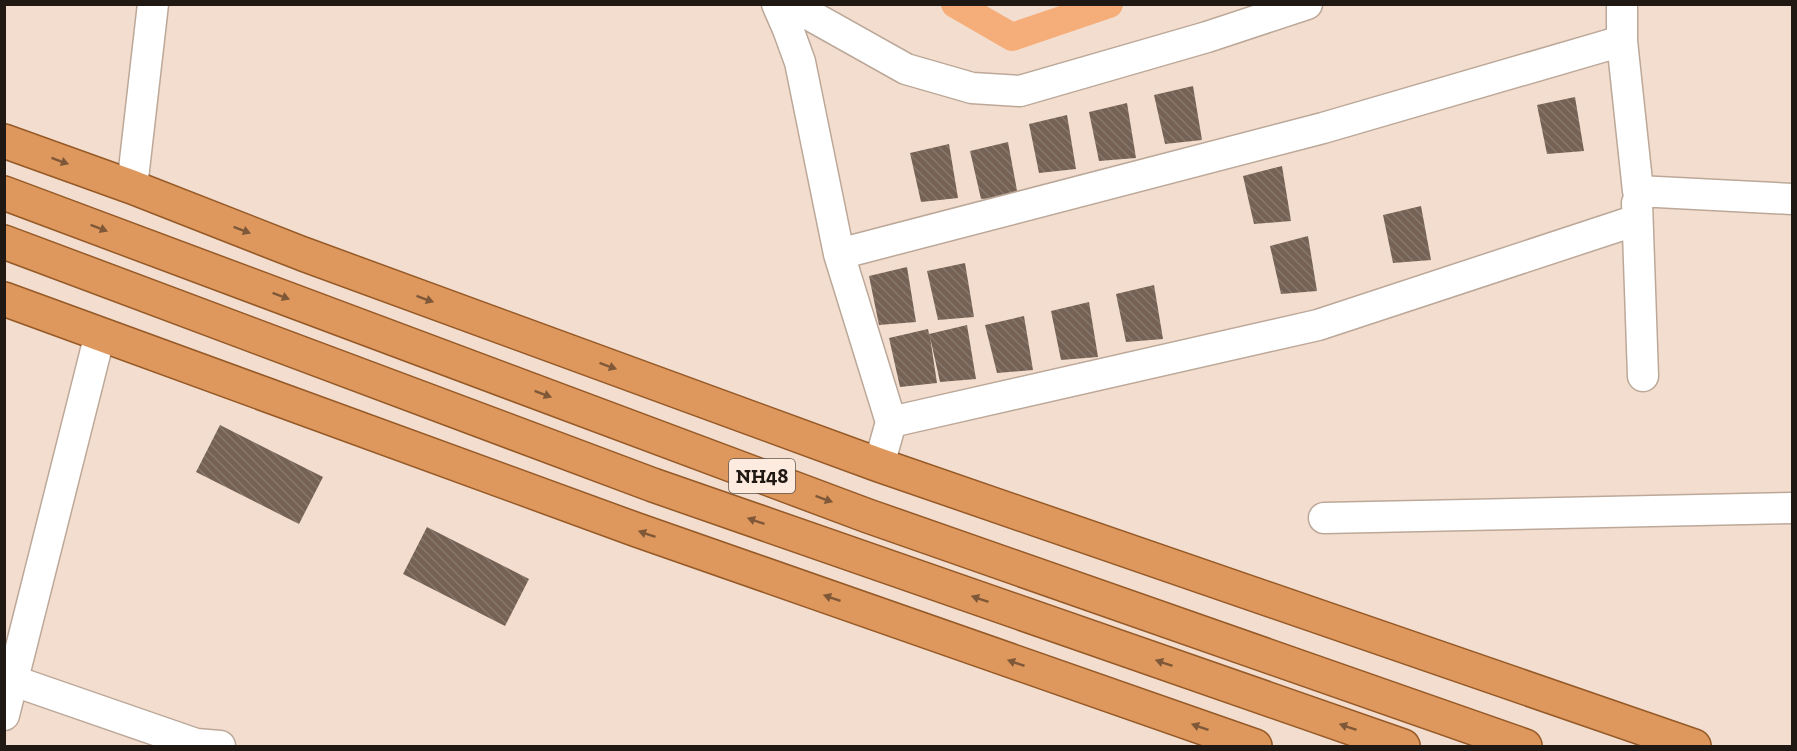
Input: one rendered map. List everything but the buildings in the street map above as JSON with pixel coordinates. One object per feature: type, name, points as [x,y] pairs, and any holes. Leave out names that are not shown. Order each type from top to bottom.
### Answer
[{"type":"highway","points":[[4,141],[132,187],[303,254],[879,465],[1694,747]]},
{"type":"highway","name":"NH48","points":[[4,193],[868,516],[1525,747]]},
{"type":"highway","name":"NH48","points":[[4,242],[653,485],[1403,747]]},
{"type":"highway","points":[[4,299],[538,494],[1255,747]]},
{"type":"highway","points":[[477,370],[570,352]]},
{"type":"highway","points":[[487,422],[538,494]]},
{"type":"street","points":[[132,187],[153,4]]},
{"type":"street","points":[[777,4],[800,62],[839,254],[891,422],[879,465]]},
{"type":"street","points":[[790,4],[906,69],[972,88],[1020,91],[1207,37],[1307,4]]},
{"type":"street","points":[[1622,4],[1622,41],[1638,190],[1637,220],[1643,376]]},
{"type":"street","points":[[839,254],[1323,128],[1622,41]]},
{"type":"street","points":[[1638,190],[1792,199]]},
{"type":"street","points":[[891,422],[1318,325],[1637,220]]},
{"type":"street","points":[[4,715],[100,334]]},
{"type":"street","points":[[1324,518],[1792,508]]},
{"type":"street","points":[[14,681],[196,744],[220,747]]},
{"type":"waterway","points":[[955,4],[1012,37],[1109,4]]}]
